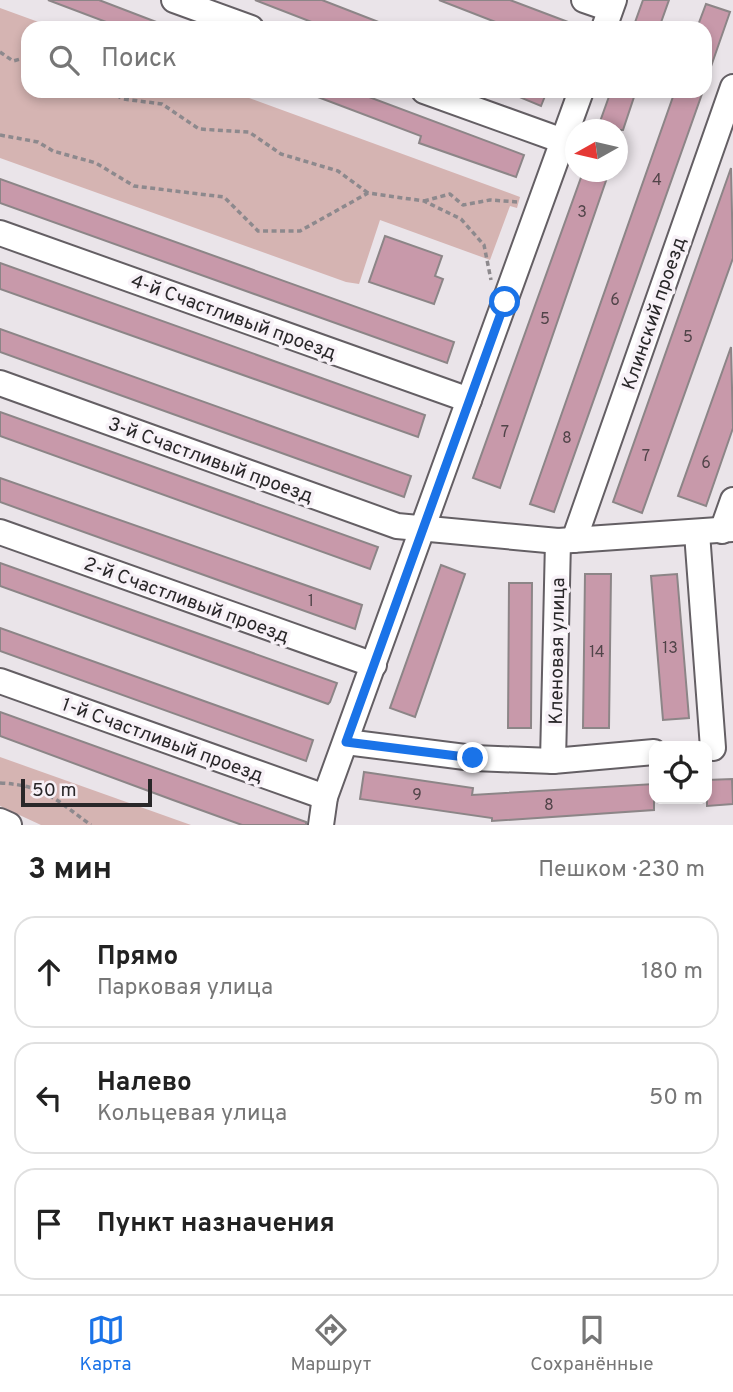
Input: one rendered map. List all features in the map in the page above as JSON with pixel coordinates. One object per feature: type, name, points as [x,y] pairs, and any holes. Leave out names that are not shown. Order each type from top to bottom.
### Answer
[{"type":"street","points":[[174,0],[232,21]]},
{"type":"street","points":[[584,0],[609,12]]},
{"type":"street","name":"Клинский проезд","points":[[566,540],[733,87]]},
{"type":"street","points":[[444,98],[563,141]]},
{"type":"street","points":[[321,825],[325,797],[578,98]]},
{"type":"street","name":"4-й Счастливый проезд","points":[[0,233],[469,400]]},
{"type":"street","name":"3-й Счастливый проезд","points":[[0,383],[397,526],[424,530]]},
{"type":"street","points":[[424,530],[566,540],[697,533],[727,530],[733,500]]},
{"type":"street","name":"2-й Счастливый проезд","points":[[0,532],[374,665]]},
{"type":"street","points":[[697,533],[718,747]]},
{"type":"street","name":"Кленовая улица","points":[[553,761],[566,540]]},
{"type":"street","name":"1-й Счастливый проезд","points":[[0,681],[325,797]]},
{"type":"street","points":[[346,742],[473,758],[553,761],[649,752]]},
{"type":"street","points":[[0,821],[9,825]]},
{"type":"path","points":[[0,52],[13,61],[21,59]]},
{"type":"path","points":[[121,98],[162,104],[199,130],[249,132],[281,154],[338,171],[368,193],[424,201],[461,219],[484,245],[492,285],[505,302]]},
{"type":"path","points":[[0,135],[2,138],[38,142],[53,150],[96,163],[134,186],[224,197],[258,231],[300,231],[368,193]]},
{"type":"path","points":[[424,201],[450,194],[463,205],[490,200],[541,206]]},
{"type":"path","points":[[0,783],[20,783],[54,795],[91,825]]},
{"type":"shaded area","points":[[0,8],[36,21],[21,21],[21,98],[249,98],[520,197],[517,208],[510,206],[490,260],[380,220],[359,284],[346,282],[0,158]]},
{"type":"shaded area","points":[[0,757],[191,825],[41,825],[0,806]]},
{"type":"building","points":[[48,0],[99,0],[154,21],[104,21]]},
{"type":"building","points":[[255,0],[322,0],[376,21],[309,21]]},
{"type":"building","points":[[439,0],[510,0],[566,21],[493,21]]},
{"type":"building","points":[[643,0],[669,0],[662,21],[636,21]]},
{"type":"building","points":[[706,4],[730,12],[712,64],[712,21],[700,21]]},
{"type":"building","points":[[321,98],[372,98],[524,155],[516,177],[419,143],[421,136]]},
{"type":"building","points":[[522,98],[544,98],[541,106]]},
{"type":"building","points":[[608,98],[634,98],[627,119],[601,119]]},
{"type":"building","points":[[673,98],[701,98],[554,512],[530,504]]},
{"type":"building","points":[[731,168],[733,258],[642,513],[613,502]]},
{"type":"building","points":[[0,179],[454,342],[447,363],[0,203]]},
{"type":"building","points":[[579,182],[606,182],[500,488],[473,478]]},
{"type":"building","points":[[385,236],[442,256],[435,276],[443,279],[434,304],[369,282]]},
{"type":"building","points":[[0,263],[425,415],[418,437],[0,289]]},
{"type":"building","points":[[0,329],[411,476],[404,497],[0,352]]},
{"type":"building","points":[[731,347],[733,428],[706,506],[678,496]]},
{"type":"building","points":[[0,412],[378,547],[370,569],[0,436]]},
{"type":"building","points":[[0,478],[362,605],[355,629],[0,502]]},
{"type":"building","points":[[0,563],[337,683],[330,702],[328,704],[0,586]]},
{"type":"building","points":[[441,565],[465,574],[415,717],[390,708]]},
{"type":"building","points":[[585,574],[611,574],[609,728],[583,728]]},
{"type":"building","points":[[677,574],[689,718],[663,720],[651,576]]},
{"type":"building","points":[[509,583],[532,583],[531,728],[508,728]]},
{"type":"building","points":[[0,628],[313,740],[306,761],[0,651]]},
{"type":"building","points":[[0,712],[306,822],[306,825],[242,825],[173,800],[0,736]]},
{"type":"building","points":[[364,772],[473,788],[472,795],[649,784],[649,804],[654,804],[654,810],[492,821],[492,818],[360,799]]},
{"type":"building","points":[[732,779],[733,804],[707,806],[712,804],[712,780]]},
{"type":"route","points":[[473,758],[346,742],[505,302]]}]
